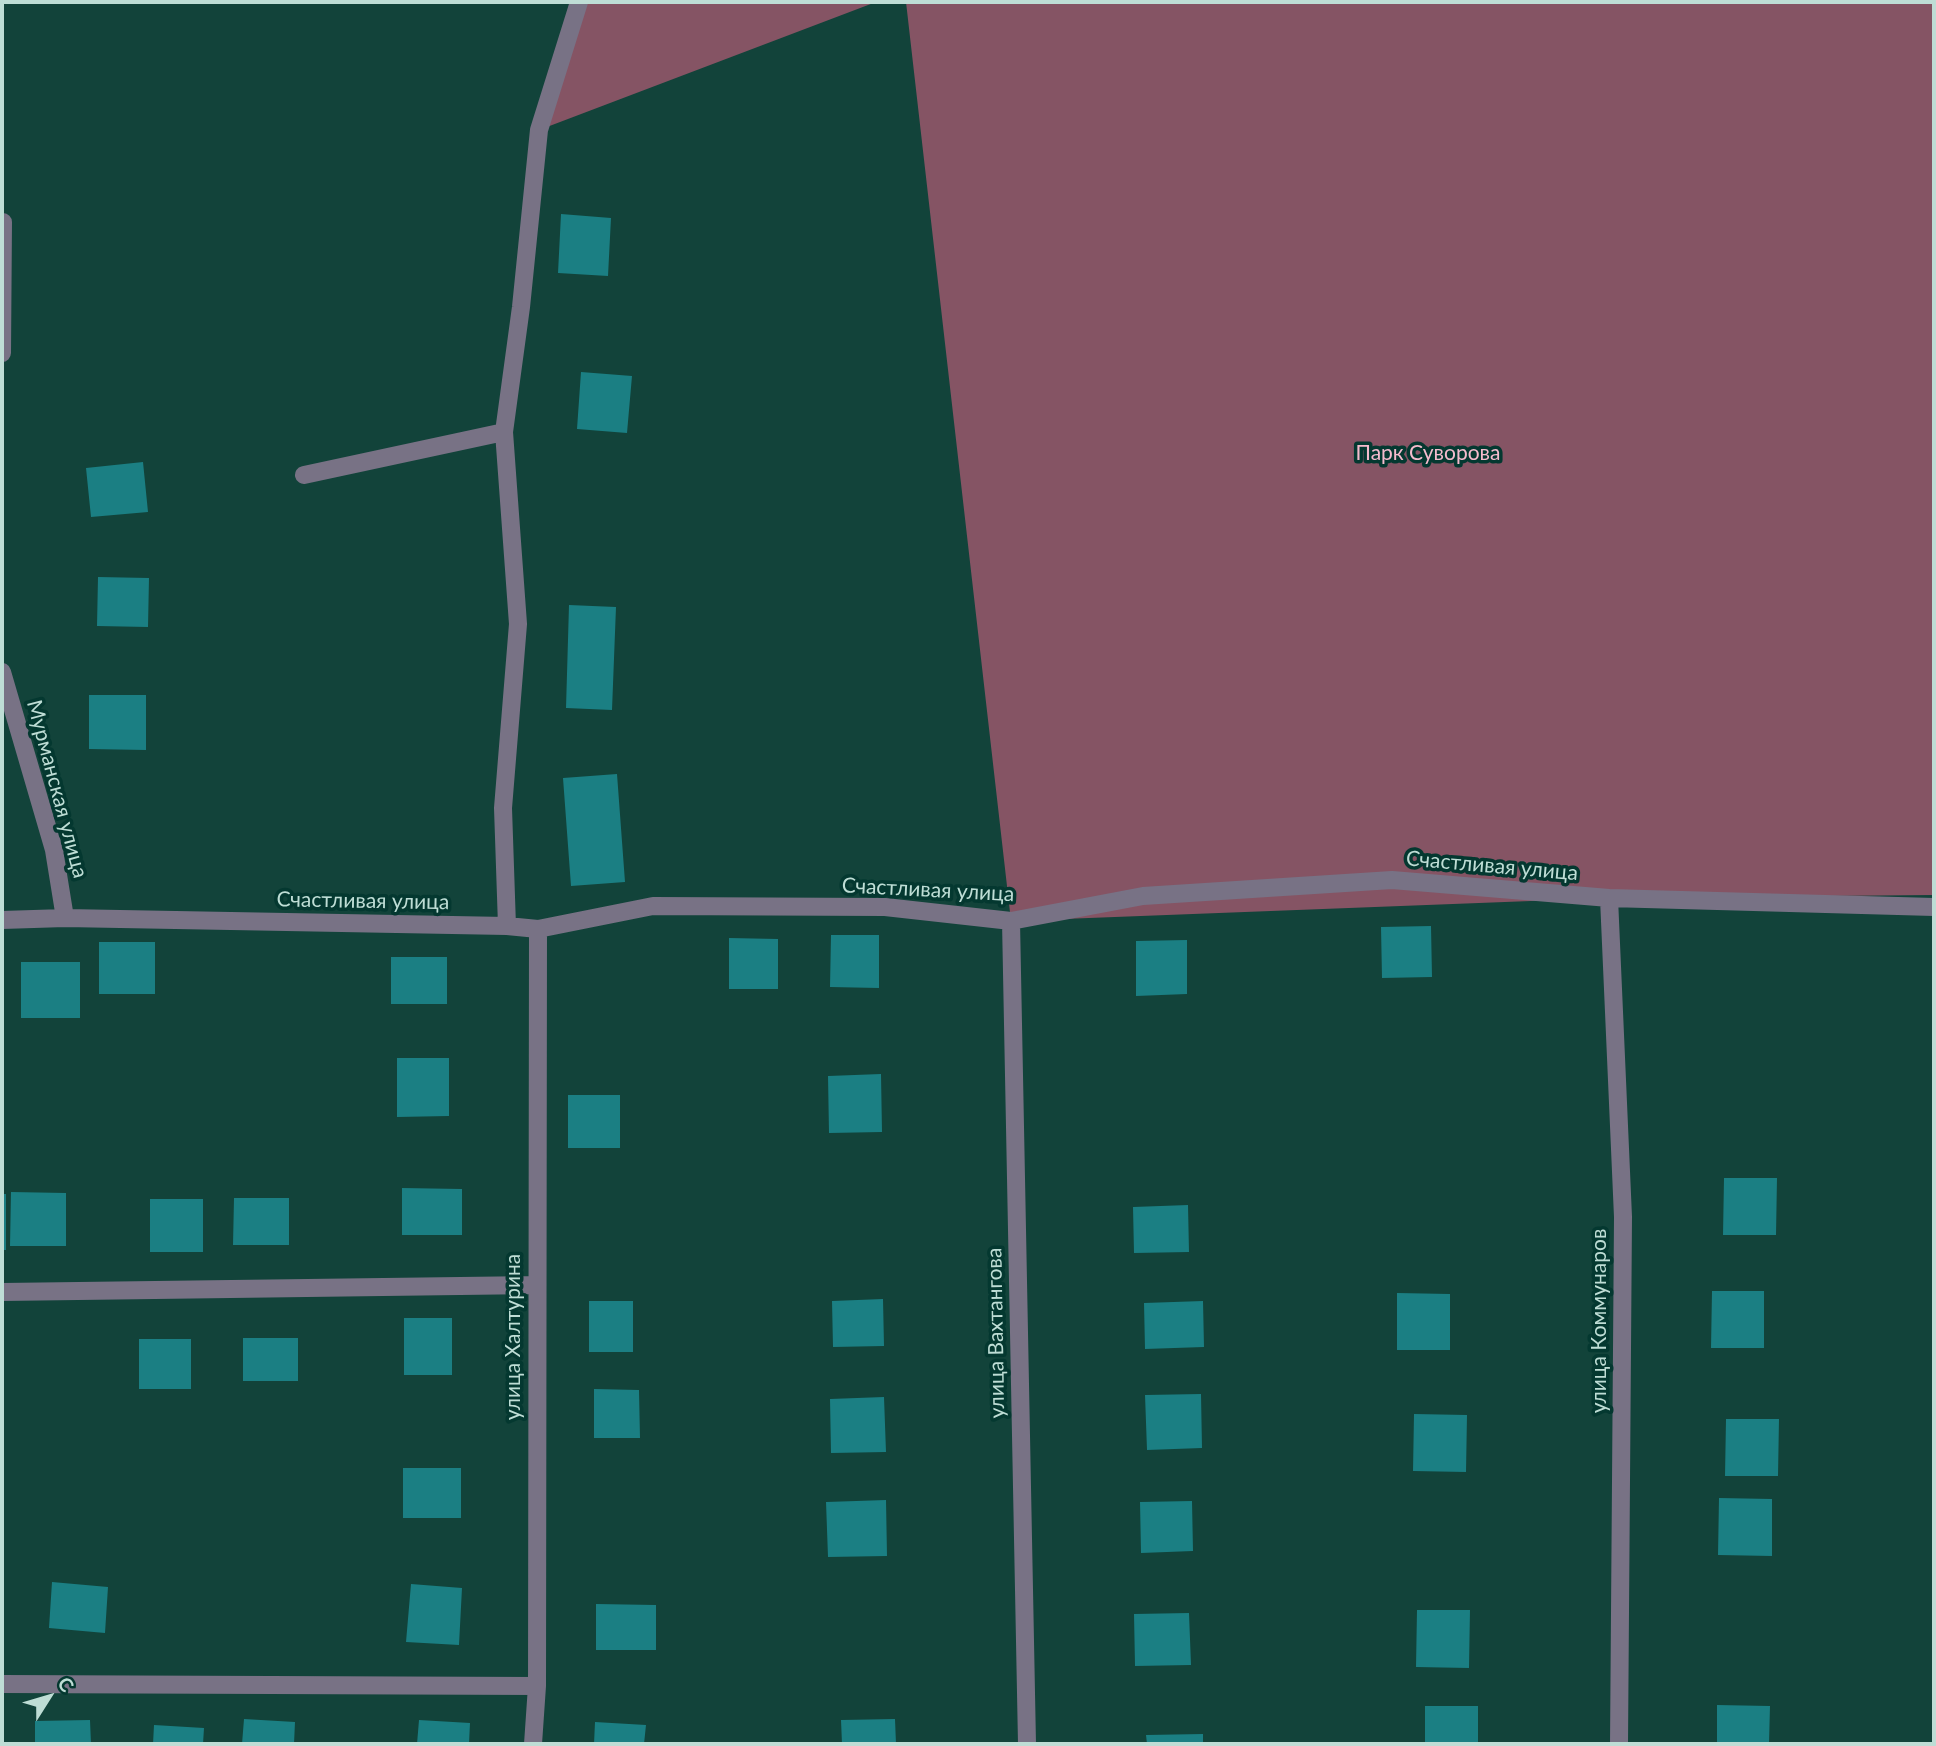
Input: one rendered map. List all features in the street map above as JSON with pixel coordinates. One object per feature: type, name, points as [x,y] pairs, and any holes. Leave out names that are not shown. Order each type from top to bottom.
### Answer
[{"type":"street","points":[[508,926],[503,808],[518,624],[504,432],[521,307],[539,130],[579,2]]},
{"type":"street","points":[[2,353],[3,222]]},
{"type":"street","points":[[304,475],[504,432]]},
{"type":"street","name":"Мурманская улица","points":[[2,672],[54,850],[65,918]]},
{"type":"street","name":"Счастливая улица","points":[[2,920],[65,918],[508,926],[538,929],[653,906],[885,908],[1011,921],[1143,896],[1392,880],[1609,898],[1934,907]]},
{"type":"street","name":"улица Коммунаров","points":[[1609,898],[1623,1217],[1619,1744]]},
{"type":"street","name":"улица Вахтангова","points":[[1011,921],[1027,1744]]},
{"type":"street","name":"улица Халтурина","points":[[533,1744],[537,1686],[538,929]]},
{"type":"street","points":[[2,1292],[536,1285]]},
{"type":"street","points":[[2,1684],[537,1686]]},
{"type":"green space","points":[[579,2],[876,2],[539,130]]},
{"type":"green space","name":"Парк Суворова","points":[[906,2],[1934,2],[1934,895],[1609,898],[1011,921]]},
{"type":"building","points":[[561,214],[611,218],[608,276],[558,273]]},
{"type":"building","points":[[581,372],[632,376],[627,433],[577,429]]},
{"type":"building","points":[[143,462],[148,512],[91,517],[86,468]]},
{"type":"building","points":[[98,577],[149,578],[148,627],[97,626]]},
{"type":"building","points":[[569,605],[616,607],[612,710],[566,708]]},
{"type":"building","points":[[89,695],[146,695],[146,750],[89,749]]},
{"type":"building","points":[[617,774],[625,882],[571,886],[563,778]]},
{"type":"building","points":[[1431,926],[1432,977],[1382,978],[1381,927]]},
{"type":"building","points":[[831,935],[879,935],[879,988],[830,987]]},
{"type":"building","points":[[729,938],[778,939],[778,989],[729,989]]},
{"type":"building","points":[[1187,940],[1187,994],[1136,996],[1136,941]]},
{"type":"building","points":[[99,942],[155,942],[155,994],[99,994]]},
{"type":"building","points":[[391,957],[447,957],[447,1004],[391,1004]]},
{"type":"building","points":[[21,962],[80,962],[80,1018],[21,1018]]},
{"type":"building","points":[[397,1058],[449,1058],[449,1116],[397,1117]]},
{"type":"building","points":[[881,1074],[882,1132],[829,1133],[828,1076]]},
{"type":"building","points":[[568,1095],[620,1095],[620,1148],[568,1148]]},
{"type":"building","points":[[1724,1178],[1777,1178],[1776,1235],[1723,1235]]},
{"type":"building","points":[[402,1188],[462,1189],[462,1235],[402,1235]]},
{"type":"building","points":[[11,1192],[66,1193],[66,1246],[10,1246]]},
{"type":"building","points":[[2,1194],[6,1194],[6,1250],[2,1250]]},
{"type":"building","points":[[234,1198],[289,1198],[289,1245],[233,1245]]},
{"type":"building","points":[[150,1199],[203,1199],[203,1252],[150,1252]]},
{"type":"building","points":[[1188,1205],[1189,1252],[1134,1253],[1133,1207]]},
{"type":"building","points":[[1712,1291],[1764,1291],[1764,1348],[1711,1348]]},
{"type":"building","points":[[1397,1293],[1450,1294],[1450,1350],[1397,1350]]},
{"type":"building","points":[[883,1299],[884,1346],[833,1347],[832,1301]]},
{"type":"building","points":[[589,1301],[633,1301],[633,1352],[589,1352]]},
{"type":"building","points":[[1203,1301],[1204,1347],[1145,1349],[1144,1303]]},
{"type":"building","points":[[404,1318],[452,1318],[452,1375],[404,1375]]},
{"type":"building","points":[[243,1338],[298,1338],[298,1381],[243,1381]]},
{"type":"building","points":[[139,1339],[191,1339],[191,1389],[139,1389]]},
{"type":"building","points":[[594,1389],[639,1390],[640,1438],[594,1438]]},
{"type":"building","points":[[1201,1394],[1202,1448],[1147,1450],[1145,1395]]},
{"type":"building","points":[[884,1397],[886,1452],[831,1453],[830,1399]]},
{"type":"building","points":[[1414,1414],[1467,1415],[1466,1472],[1413,1471]]},
{"type":"building","points":[[1726,1419],[1779,1419],[1778,1476],[1725,1476]]},
{"type":"building","points":[[403,1468],[461,1468],[461,1518],[403,1518]]},
{"type":"building","points":[[1719,1498],[1772,1499],[1772,1556],[1718,1555]]},
{"type":"building","points":[[886,1500],[887,1556],[828,1557],[826,1502]]},
{"type":"building","points":[[1192,1501],[1193,1551],[1141,1553],[1140,1502]]},
{"type":"building","points":[[52,1582],[108,1587],[105,1633],[49,1628]]},
{"type":"building","points":[[411,1584],[462,1588],[459,1645],[406,1642]]},
{"type":"building","points":[[596,1604],[656,1605],[656,1650],[596,1650]]},
{"type":"building","points":[[1417,1610],[1470,1610],[1469,1668],[1416,1667]]},
{"type":"building","points":[[1189,1613],[1191,1665],[1135,1666],[1134,1614]]},
{"type":"building","points":[[1717,1705],[1770,1706],[1769,1744],[1717,1744]]},
{"type":"building","points":[[1425,1706],[1478,1706],[1478,1744],[1425,1744]]},
{"type":"building","points":[[244,1719],[295,1722],[294,1744],[242,1744]]},
{"type":"building","points":[[895,1719],[896,1744],[842,1744],[841,1720]]},
{"type":"building","points":[[90,1720],[91,1744],[35,1744],[35,1721]]},
{"type":"building","points":[[419,1720],[470,1723],[469,1744],[417,1744]]},
{"type":"building","points":[[595,1722],[646,1725],[644,1744],[594,1744]]},
{"type":"building","points":[[154,1725],[204,1728],[203,1744],[153,1744]]},
{"type":"building","points":[[1203,1734],[1203,1744],[1147,1744],[1146,1735]]}]
